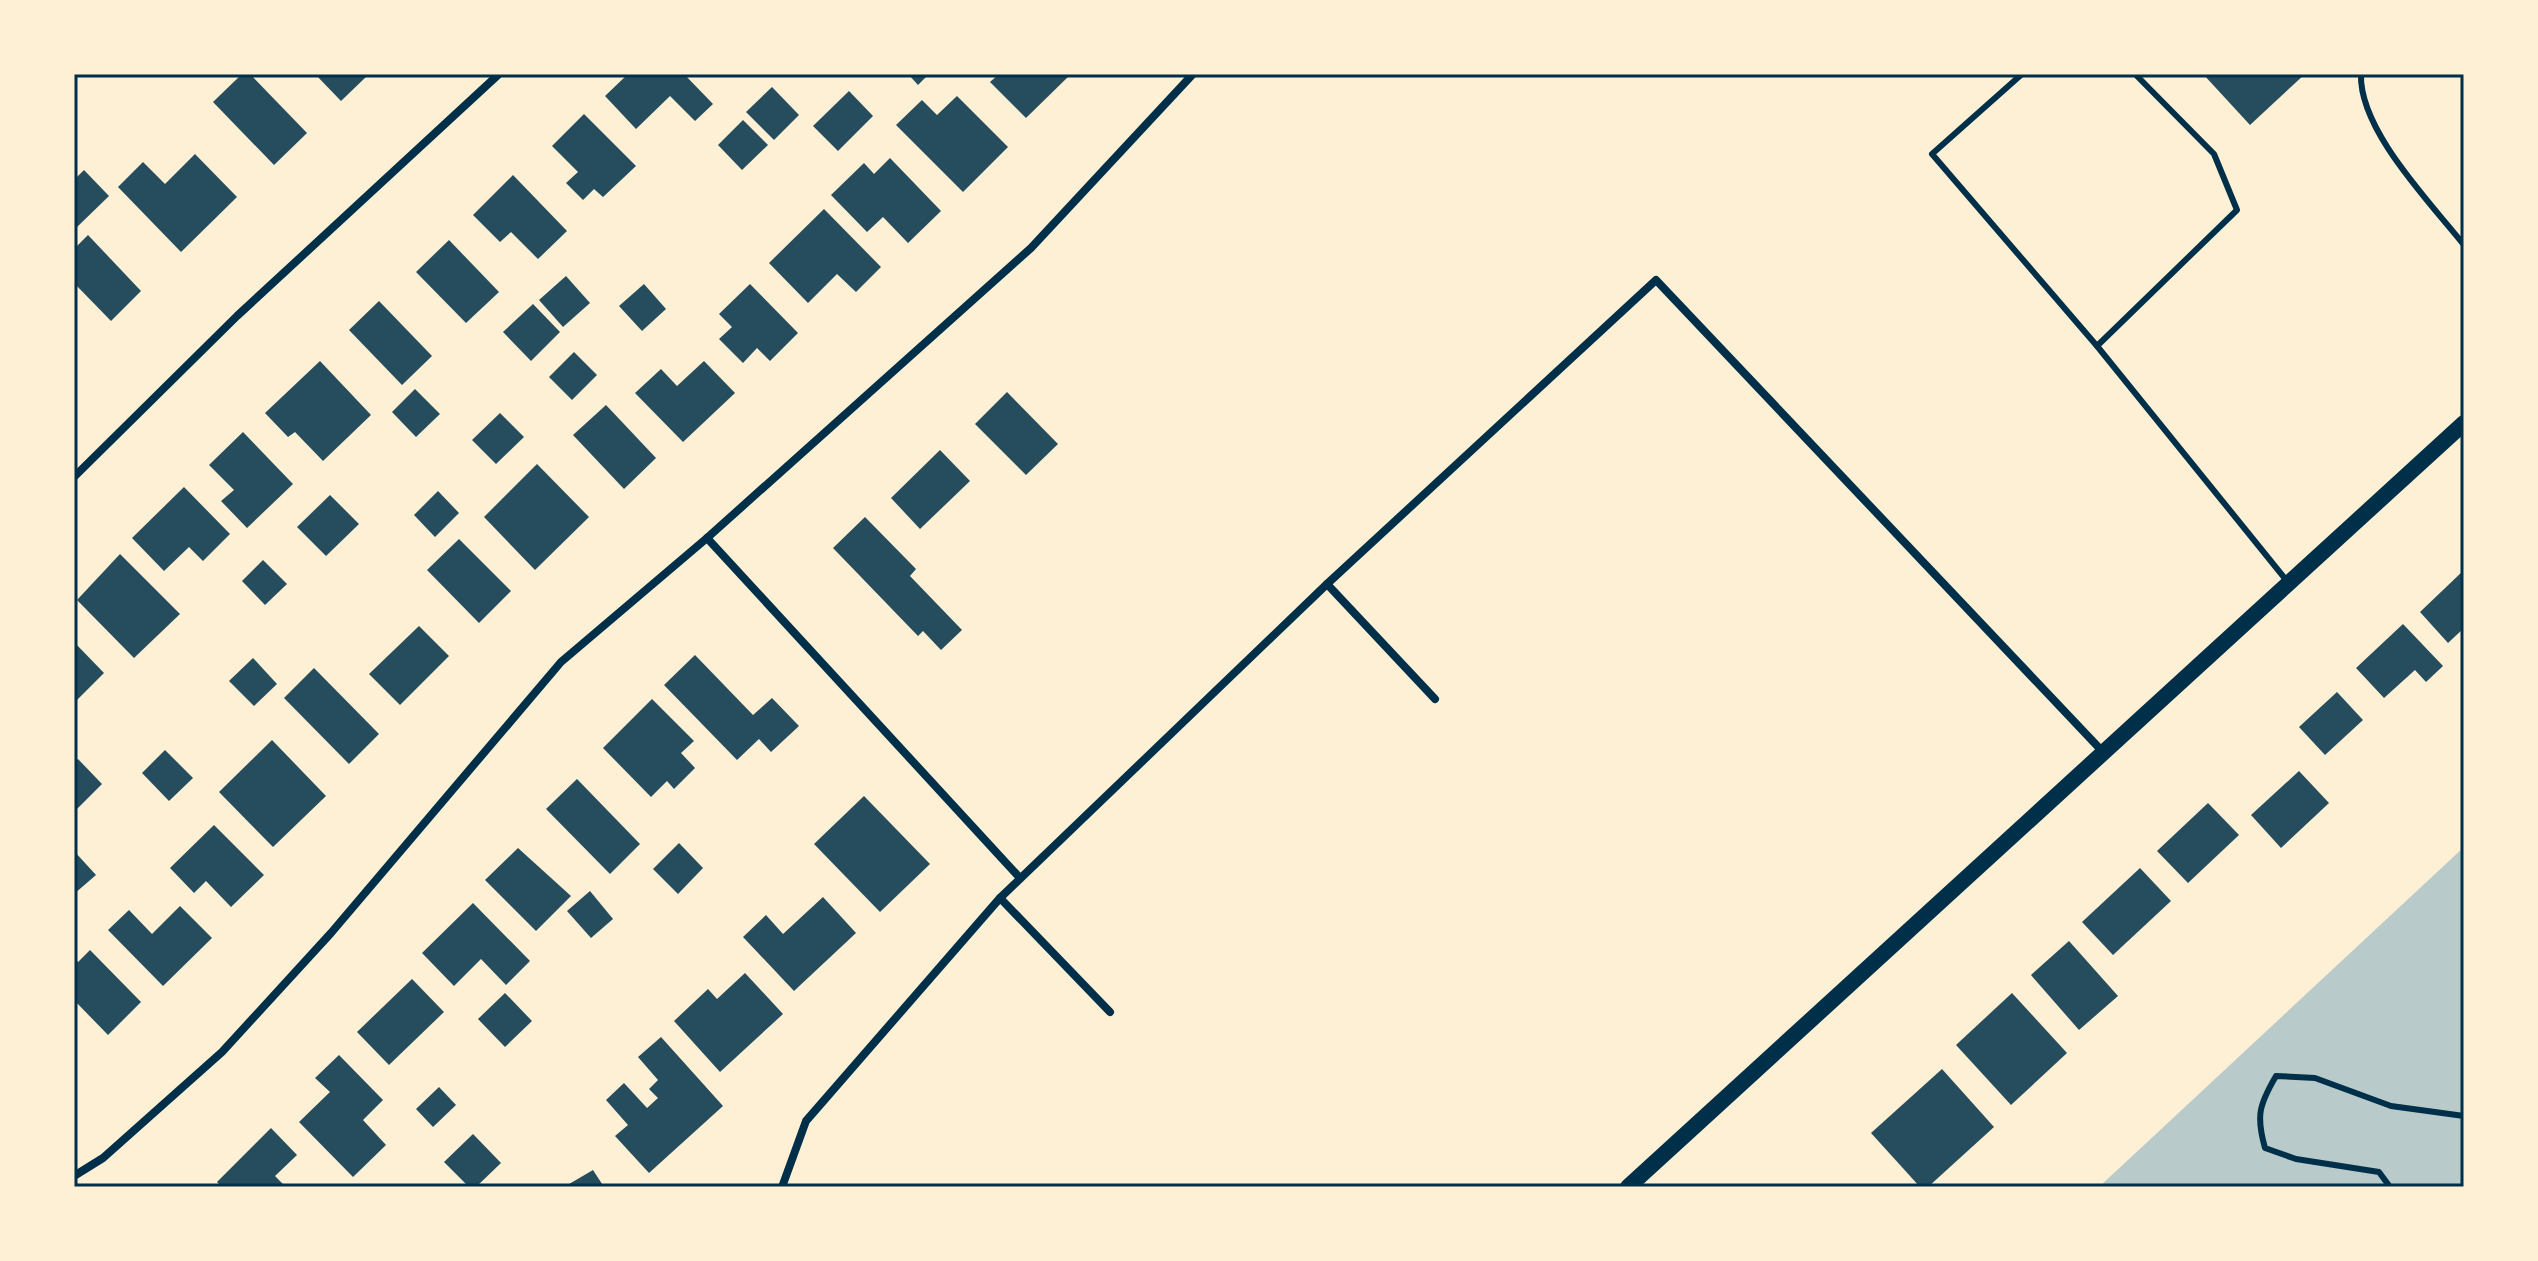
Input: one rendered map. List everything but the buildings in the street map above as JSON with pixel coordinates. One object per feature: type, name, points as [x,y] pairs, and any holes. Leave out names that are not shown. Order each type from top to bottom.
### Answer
[{"type":"main road","points":[[1628,1187],[2464,423]]},
{"type":"street","points":[[74,477],[237,316],[499,74]]},
{"type":"street","points":[[74,1176],[103,1158],[222,1052],[331,933],[561,662],[707,538],[1031,248],[1193,74]]},
{"type":"street","points":[[782,1187],[806,1121],[1000,898],[1327,584],[1656,280],[2104,752]]},
{"type":"street","points":[[707,538],[1020,878]]},
{"type":"street","points":[[1327,584],[1435,699]]},
{"type":"street","points":[[1000,898],[1110,1012]]},
{"type":"lane","points":[[2022,74],[1932,154],[2097,346],[2289,583]]},
{"type":"lane","points":[[2097,346],[2237,210],[2214,154],[2135,74]]},
{"type":"lane","points":[[2361,74],[2360,84],[2367,109],[2381,139],[2464,245]]},
{"type":"lane","points":[[2390,1187],[2379,1172],[2296,1159],[2265,1148],[2258,1125],[2261,1102],[2276,1076],[2315,1078],[2391,1106],[2464,1116]]},
{"type":"shaded area","points":[[2464,847],[2464,1187],[2099,1187]]}]
